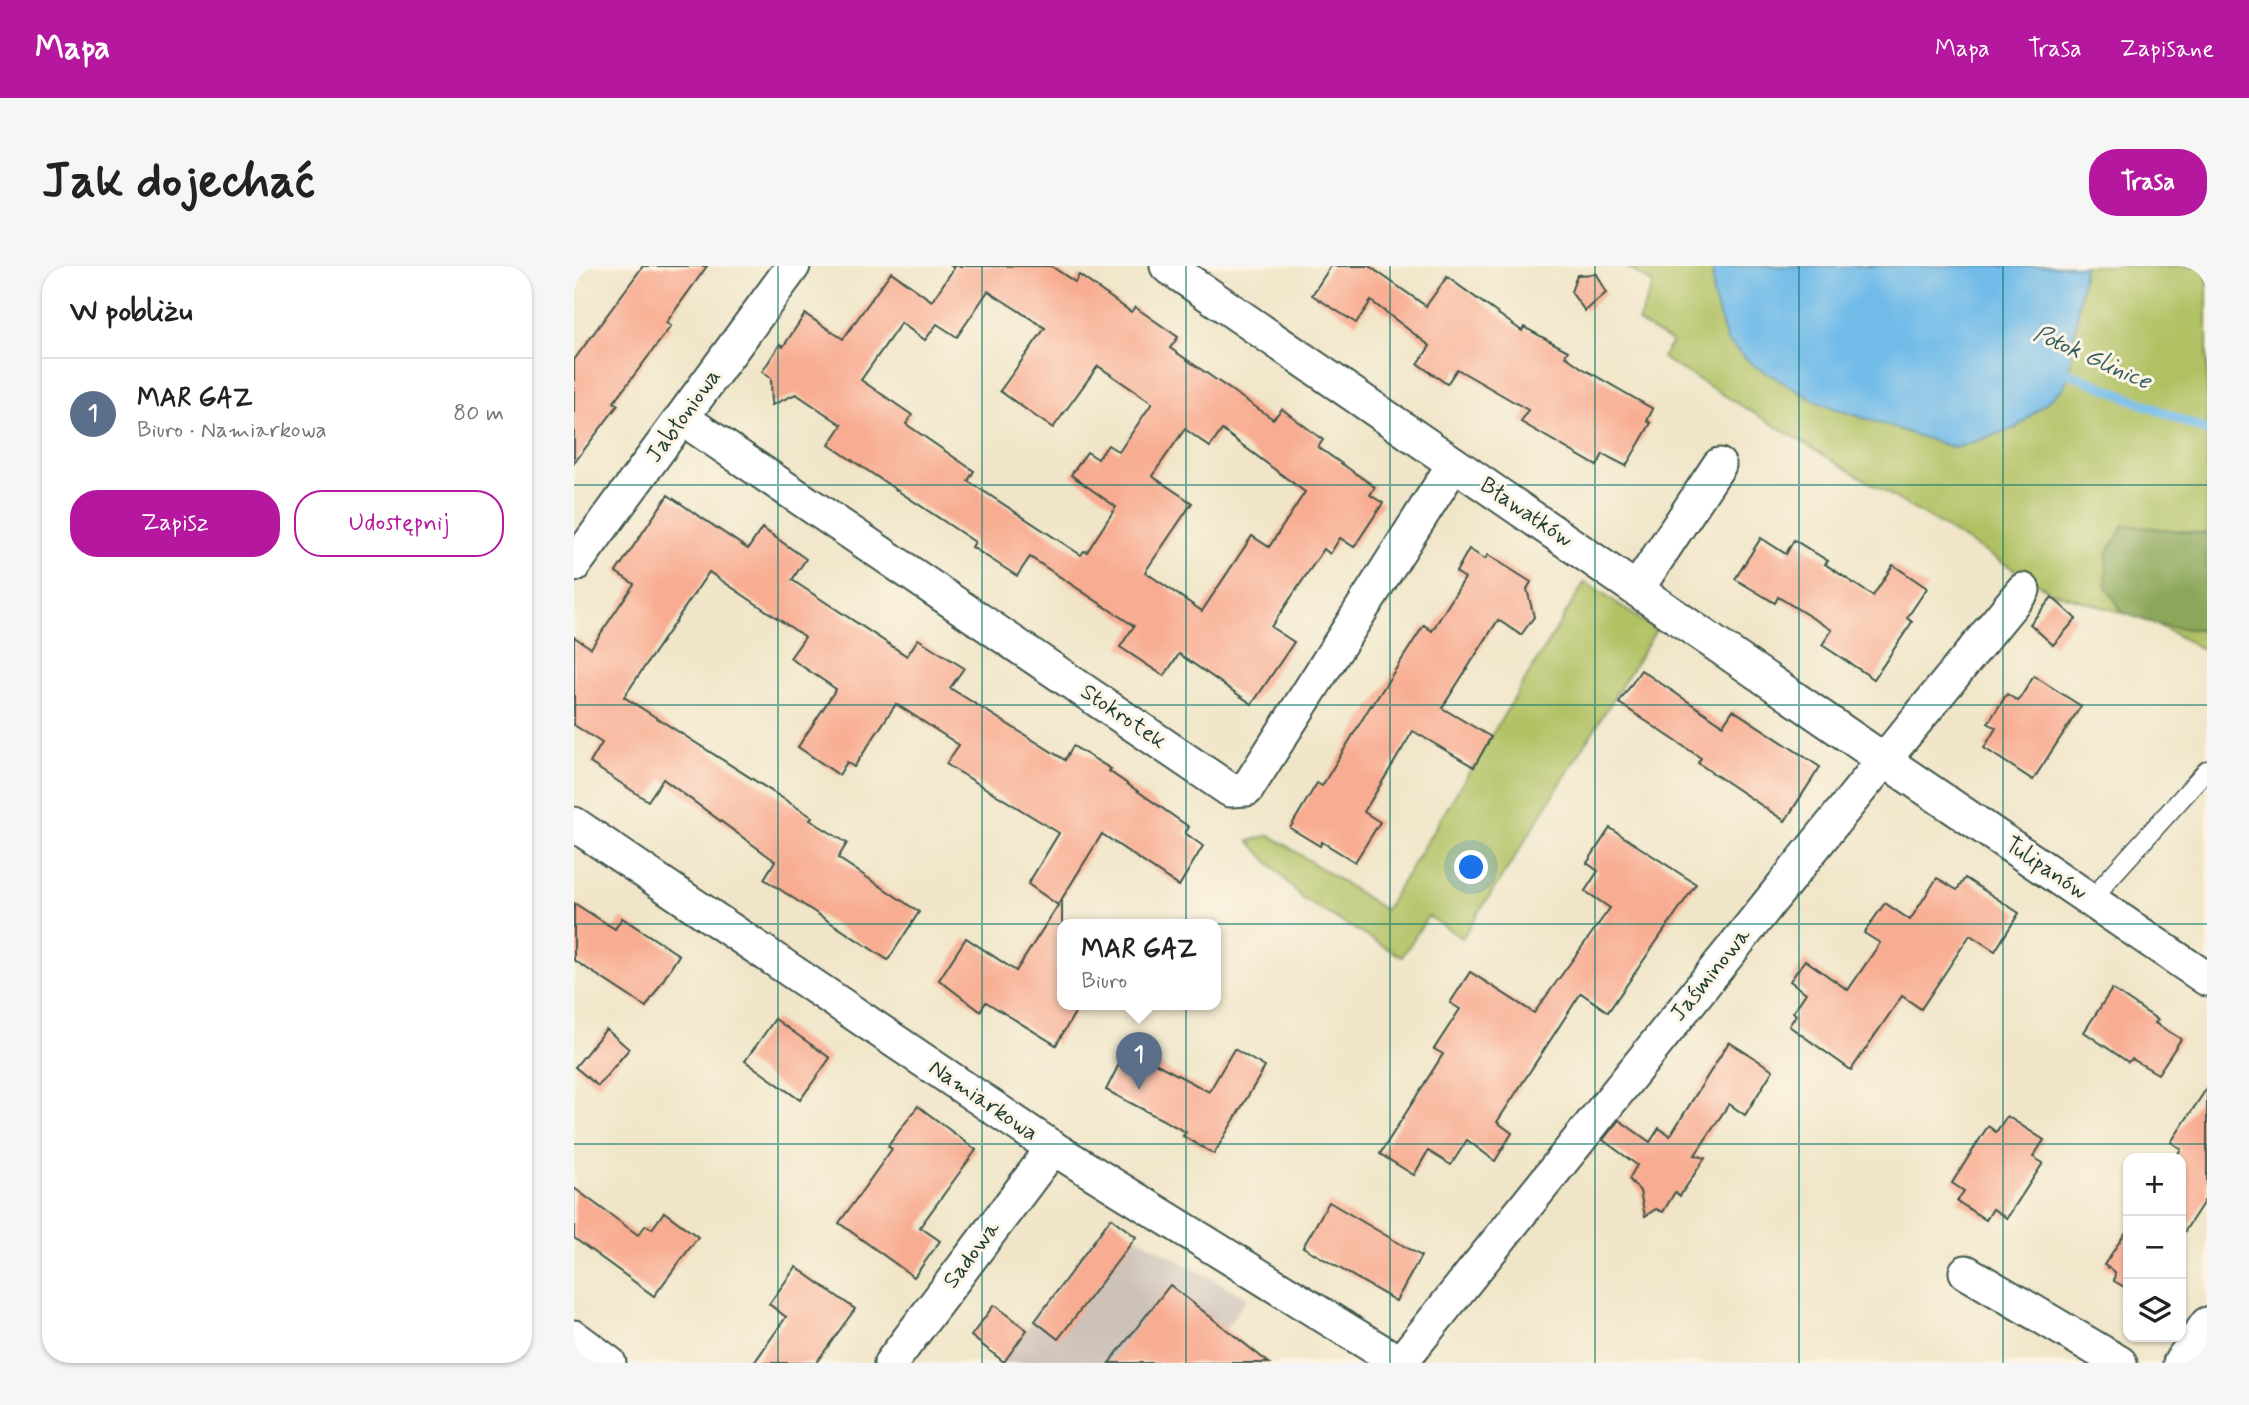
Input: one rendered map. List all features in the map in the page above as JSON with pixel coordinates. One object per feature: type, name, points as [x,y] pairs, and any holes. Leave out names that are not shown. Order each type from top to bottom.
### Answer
[{"type":"street","name":"Jabłoniowa","points":[[574,565],[793,266]]},
{"type":"street","name":"Bławatków","points":[[1167,266],[1884,760]]},
{"type":"street","name":"Stokrotek","points":[[682,418],[1230,790],[1247,789],[1454,464]]},
{"type":"street","points":[[1637,589],[1719,465]]},
{"type":"street","name":"Jaśminowa","points":[[1400,1363],[2023,590]]},
{"type":"street","name":"Tulipanów","points":[[1884,760],[2207,979]]},
{"type":"street","name":"Namiarkowa","points":[[574,824],[1053,1148],[1400,1363]]},
{"type":"street","name":"Sadowa","points":[[891,1363],[1053,1148]]},
{"type":"street","points":[[1966,1272],[2120,1363]]},
{"type":"street","points":[[2180,1363],[2207,1324]]},
{"type":"street","points":[[574,1337],[609,1363]]},
{"type":"lane","points":[[2093,902],[2106,882],[2207,770]]},
{"type":"shaded area","points":[[1111,1218],[1136,1237],[1247,1298],[1202,1363],[1001,1363]]},
{"type":"green space","points":[[1626,266],[1713,266],[1713,279],[2064,266],[2207,266],[2207,534],[2124,525],[2106,586],[2123,613],[2052,592],[1662,358],[1672,342],[1638,322],[1653,284]]},
{"type":"green space","points":[[2124,525],[2207,534],[2207,631],[2158,625],[2123,613],[2106,586],[2107,554]]},
{"type":"green space","points":[[1585,582],[1656,630],[1462,938],[1428,916],[1402,957],[1303,899],[1249,841],[1270,835],[1385,910]]},
{"type":"green space","points":[[2158,625],[2207,631],[2207,652]]},
{"type":"water","points":[[1713,266],[2084,266],[2069,374],[2063,388],[2016,428],[1955,448],[1821,404],[1753,365],[1727,341],[1713,295]]},
{"type":"building","points":[[643,266],[707,266],[666,323],[671,326],[614,402],[618,405],[574,463],[574,360]]},
{"type":"building","points":[[951,266],[1051,266],[1075,282],[1079,275],[1131,312],[1135,307],[1178,337],[1170,348],[1273,419],[1282,409],[1323,440],[1318,447],[1375,487],[1370,495],[1383,503],[1354,547],[1340,538],[1330,554],[1324,549],[1271,627],[1294,642],[1252,704],[1179,654],[1164,676],[1120,647],[1134,626],[1030,557],[1017,576],[972,547],[975,542],[829,445],[842,425],[796,394],[772,405],[771,378],[762,372],[780,344],[783,347],[805,314],[843,339],[891,272],[932,301],[954,268]],"holes":[[[988,291],[1045,328],[1000,391],[1035,416],[1053,428],[1098,366],[1152,403],[1119,452],[1108,445],[1098,459],[1087,452],[1071,475],[1116,507],[1087,552],[1084,551],[1081,555],[968,481],[974,471],[906,424],[912,415],[861,380],[901,323],[925,340],[937,324],[957,337]],[[1185,429],[1210,447],[1222,430],[1305,492],[1269,547],[1252,536],[1202,611],[1145,572],[1192,503],[1152,476]]]},
{"type":"building","points":[[1331,266],[1369,266],[1426,306],[1447,277],[1522,331],[1524,327],[1568,351],[1565,356],[1582,368],[1653,409],[1647,421],[1651,423],[1626,466],[1603,454],[1597,466],[1521,422],[1528,410],[1457,369],[1447,384],[1418,364],[1430,346],[1371,301],[1356,323],[1312,295]]},
{"type":"building","points":[[1596,274],[1606,293],[1585,311],[1571,292],[1577,275]]},
{"type":"building","points":[[668,495],[748,549],[762,528],[806,559],[792,580],[907,656],[918,639],[964,668],[950,688],[1065,760],[1073,746],[1111,769],[1109,771],[1189,827],[1185,833],[1203,846],[1179,886],[1102,834],[1058,905],[1028,884],[1059,833],[946,764],[959,745],[896,704],[854,767],[847,762],[839,775],[798,747],[836,689],[790,658],[805,637],[709,572],[624,697],[812,817],[810,820],[847,843],[838,858],[919,912],[888,960],[764,879],[775,861],[663,779],[648,801],[590,763],[602,743],[574,725],[574,637],[591,648],[634,584],[616,572]]},
{"type":"building","points":[[1761,538],[1786,554],[1794,540],[1828,561],[1825,564],[1873,596],[1893,565],[1927,588],[1907,618],[1912,622],[1874,679],[1822,645],[1832,630],[1778,597],[1775,603],[1735,579]]},
{"type":"building","points":[[1469,549],[1485,559],[1488,555],[1531,582],[1527,589],[1534,617],[1521,635],[1498,620],[1442,708],[1491,737],[1474,767],[1413,731],[1364,812],[1380,822],[1355,862],[1322,842],[1320,846],[1290,828],[1317,783],[1322,786],[1424,625],[1432,631],[1465,578],[1456,572]]},
{"type":"building","points":[[2052,597],[2076,619],[2053,645],[2030,624]]},
{"type":"building","points":[[1641,670],[1723,725],[1733,710],[1820,767],[1785,821],[1698,763],[1701,758],[1619,703]]},
{"type":"building","points":[[2034,676],[2081,706],[2033,780],[1984,748],[1996,728],[1988,723],[2007,694],[2018,701]]},
{"type":"building","points":[[1610,828],[1696,884],[1608,1012],[1581,993],[1497,1122],[1512,1133],[1495,1161],[1467,1140],[1451,1165],[1428,1151],[1414,1175],[1380,1154],[1443,1054],[1434,1049],[1460,1009],[1450,1003],[1470,972],[1534,1013],[1610,908],[1585,891],[1598,871],[1587,863]]},
{"type":"building","points":[[1937,878],[1957,890],[1965,878],[2019,913],[1995,951],[1970,935],[1921,1009],[1902,996],[1851,1070],[1789,1026],[1796,1015],[1793,1012],[1806,993],[1790,981],[1805,960],[1848,990],[1880,943],[1864,933],[1885,903],[1910,920]]},
{"type":"building","points":[[1062,899],[1062,919],[1057,919],[1057,1010],[1076,1010],[1056,1045],[986,1002],[980,1011],[939,980],[966,938],[1016,971]]},
{"type":"building","points":[[574,903],[615,929],[622,918],[679,955],[646,1007],[574,960]]},
{"type":"building","points":[[2112,989],[2158,1020],[2155,1023],[2181,1039],[2158,1074],[2132,1059],[2128,1062],[2084,1032]]},
{"type":"building","points":[[775,1019],[830,1058],[800,1100],[745,1061]]},
{"type":"building","points":[[606,1029],[629,1049],[598,1086],[575,1067]]},
{"type":"building","points":[[1729,1042],[1773,1070],[1745,1115],[1729,1104],[1695,1155],[1705,1158],[1680,1196],[1675,1192],[1663,1212],[1656,1209],[1645,1216],[1640,1191],[1629,1179],[1637,1165],[1603,1140],[1619,1120],[1650,1142],[1659,1128],[1670,1136]]},
{"type":"building","points":[[1127,1048],[1209,1092],[1234,1049],[1265,1067],[1214,1154],[1183,1136],[1186,1132],[1106,1090]]},
{"type":"building","points":[[2207,1088],[2207,1197],[2186,1229],[2186,1153],[2178,1153],[2181,1149],[2171,1142]]},
{"type":"building","points":[[918,1106],[976,1150],[920,1227],[940,1241],[914,1277],[839,1223],[892,1149],[888,1146]]},
{"type":"building","points":[[2007,1116],[2044,1140],[2033,1157],[2043,1163],[2007,1218],[1993,1209],[1986,1220],[1957,1201],[1964,1191],[1952,1183],[1988,1126],[1996,1132]]},
{"type":"building","points":[[574,1188],[638,1235],[646,1225],[652,1229],[664,1212],[698,1237],[654,1296],[574,1238]]},
{"type":"building","points":[[1329,1202],[1421,1256],[1396,1301],[1303,1247]]},
{"type":"building","points":[[1111,1218],[1136,1237],[1058,1339],[1035,1321]]},
{"type":"building","points":[[2123,1236],[2123,1286],[2114,1281],[2115,1272],[2104,1265]]},
{"type":"building","points":[[796,1267],[855,1309],[816,1363],[754,1363],[786,1317],[769,1304]]},
{"type":"building","points":[[1170,1285],[1269,1363],[1109,1363]]},
{"type":"building","points":[[994,1305],[1027,1330],[1004,1362],[971,1336]]},
{"type":"waterway","name":"Potok Glinice","points":[[2058,368],[2207,431]]},
{"type":"place","name":"MAR GAZ","points":[[1139,1090]]}]
